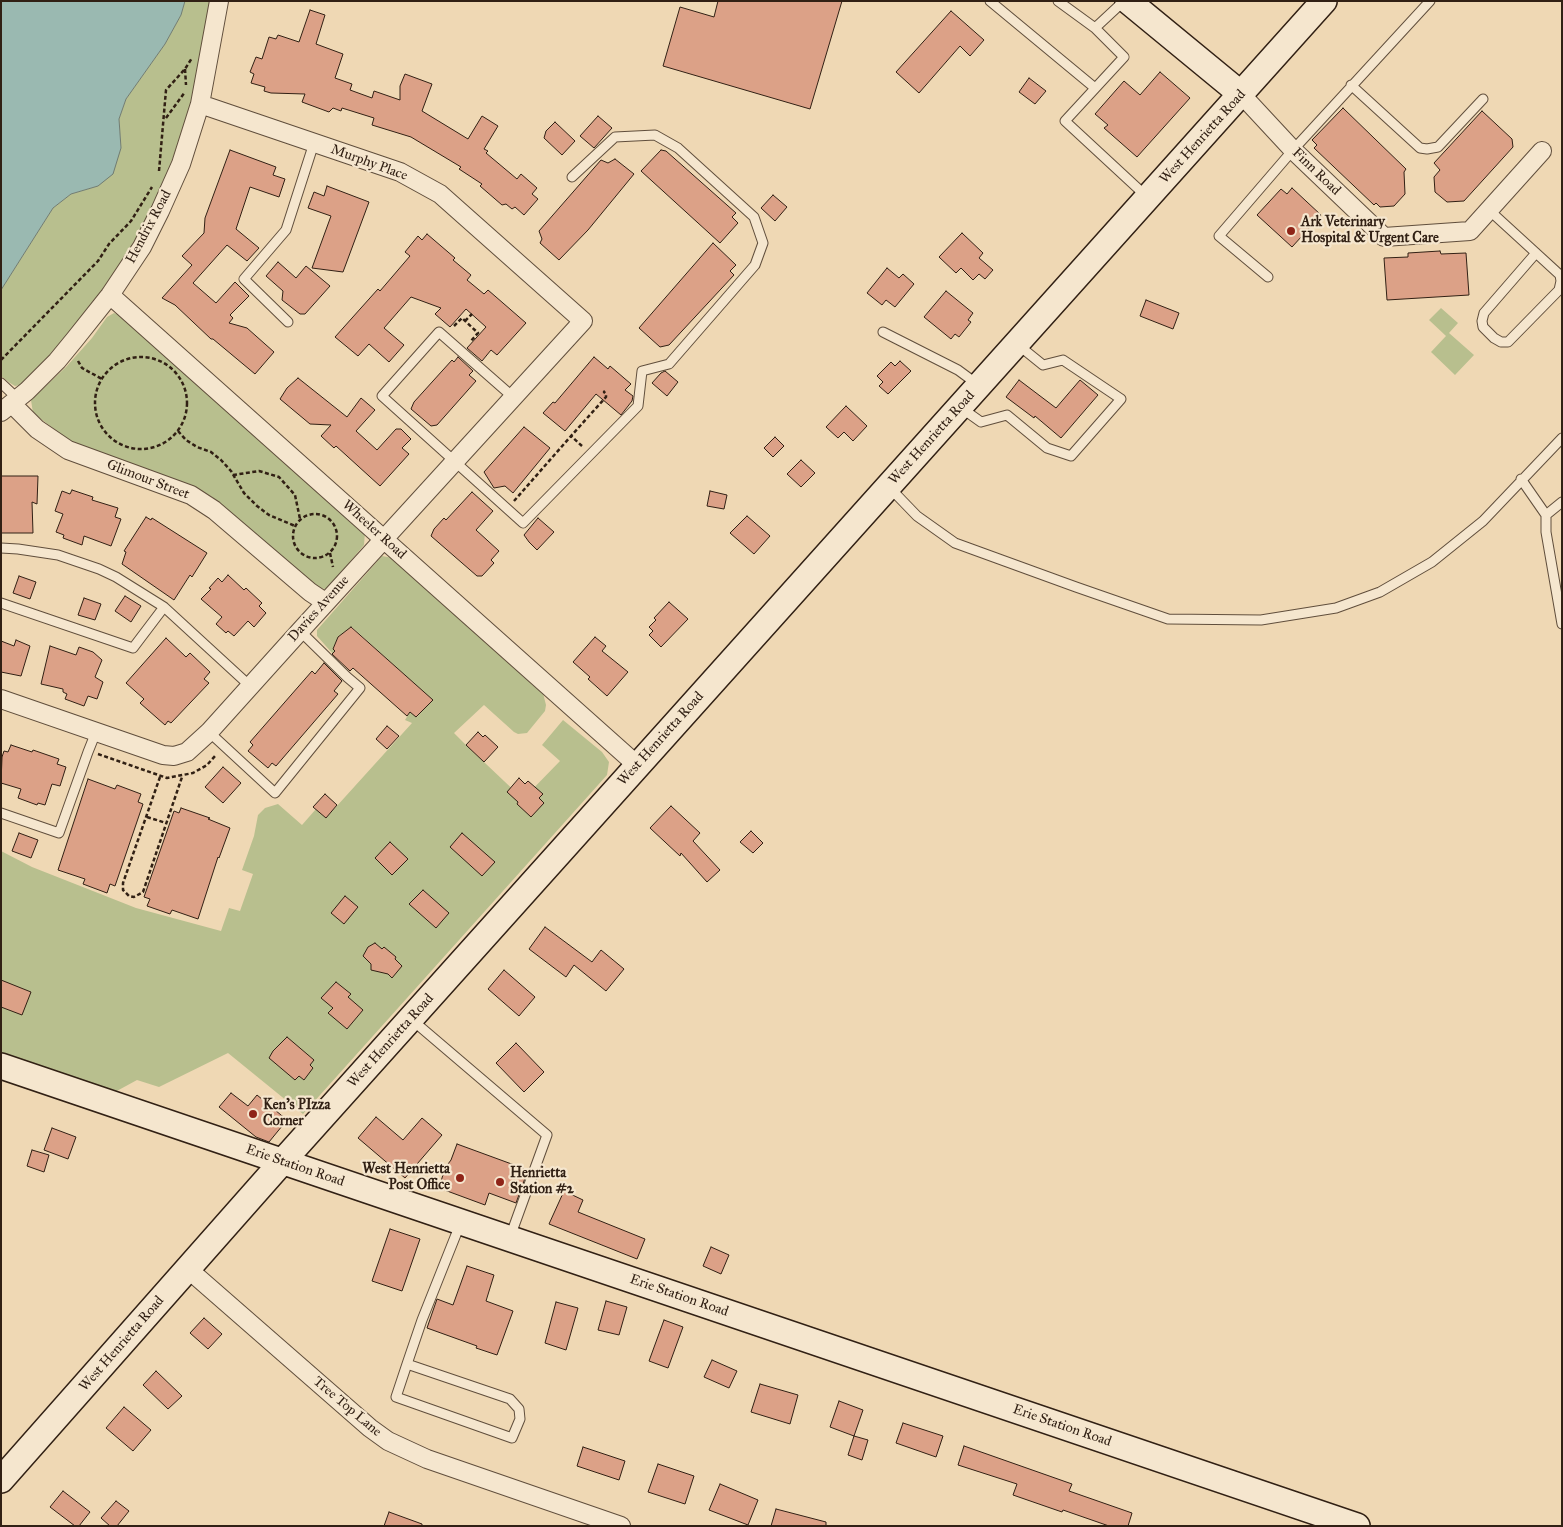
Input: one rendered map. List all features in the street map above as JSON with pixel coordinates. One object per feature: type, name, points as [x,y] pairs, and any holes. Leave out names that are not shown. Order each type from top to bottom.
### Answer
[{"type":"main road","points":[[1128,1],[1241,94]]},
{"type":"main road","name":"West Henrietta Road","points":[[1,1480],[282,1162],[1324,1]]},
{"type":"main road","name":"Erie Station Road","points":[[1,1066],[1356,1526]]},
{"type":"street","name":"Hendrix Road","points":[[10,405],[57,361],[110,295],[142,247],[180,164],[200,104],[219,1]]},
{"type":"street","name":"Finn Road","points":[[1241,94],[1293,150],[1384,237],[1470,231],[1542,150]]},
{"type":"street","name":"Murphy Place","points":[[200,104],[400,172],[440,194],[583,321]]},
{"type":"street","name":"Wheeler Road","points":[[110,295],[638,766]]},
{"type":"street","name":"Davies Avenue","points":[[1,699],[163,755],[174,756],[188,752],[209,732],[325,602],[583,321]]},
{"type":"street","name":"Glimour Street","points":[[10,405],[37,429],[68,450],[191,495],[214,510],[310,592],[325,602]]},
{"type":"street","name":"Tree Top Lane","points":[[188,1269],[370,1428],[388,1441],[427,1459],[621,1526]]},
{"type":"lane","points":[[990,1],[1095,88]]},
{"type":"lane","points":[[1058,1],[1095,28],[1124,57],[1064,121],[1148,198]]},
{"type":"lane","points":[[1095,28],[1124,1]]},
{"type":"lane","points":[[1268,277],[1219,236],[1351,85],[1430,1]]},
{"type":"lane","points":[[1351,85],[1420,148],[1427,149],[1438,147],[1483,99]]},
{"type":"lane","points":[[514,397],[440,332],[382,396],[523,524],[638,406],[642,371],[670,364],[755,265],[763,243],[754,217],[678,148],[655,135],[615,137],[572,177]]},
{"type":"lane","points":[[288,322],[244,279],[286,230],[314,143]]},
{"type":"lane","points":[[1489,210],[1560,275],[1561,281],[1558,290],[1508,342],[1501,342],[1483,327],[1484,313],[1536,254]]},
{"type":"lane","points":[[883,332],[958,370],[979,386]]},
{"type":"lane","points":[[960,407],[981,422],[1007,415],[1047,448],[1071,456],[1121,399],[1063,360],[1043,365],[1017,344]]},
{"type":"lane","points":[[1,383],[10,405]]},
{"type":"lane","points":[[888,487],[917,516],[955,542],[1076,588],[1168,619],[1261,620],[1336,608],[1380,592],[1432,562],[1483,521],[1562,438]]},
{"type":"lane","points":[[1522,479],[1546,515],[1546,532],[1562,624]]},
{"type":"lane","points":[[1546,515],[1562,502]]},
{"type":"lane","points":[[1,548],[58,555],[99,569],[130,585],[164,607],[250,686]]},
{"type":"lane","points":[[1,603],[133,648],[164,607]]},
{"type":"lane","points":[[209,732],[275,793],[360,688],[300,630]]},
{"type":"lane","points":[[1,813],[59,833],[96,732]]},
{"type":"lane","points":[[411,1019],[547,1135],[510,1239]]},
{"type":"lane","points":[[407,1364],[510,1399],[519,1409],[520,1419],[512,1438],[396,1397],[407,1364],[422,1320],[461,1222]]},
{"type":"path","points":[[159,175],[166,90],[195,53]]},
{"type":"path","points":[[165,119],[186,91],[185,68]]},
{"type":"path","points":[[1,360],[98,261],[109,244],[131,221],[154,182]]},
{"type":"path","points":[[465,321],[472,314]]},
{"type":"path","points":[[454,326],[462,318],[478,333],[470,342]]},
{"type":"path","points":[[77,354],[82,368],[102,378]]},
{"type":"path","points":[[144,357],[167,365],[176,373],[183,384],[186,396],[187,408],[184,420],[178,431],[160,445],[148,448],[137,449],[115,441],[99,424],[96,412],[96,395],[102,378],[115,366],[132,358],[144,357]]},
{"type":"path","points":[[506,509],[606,397],[605,391]]},
{"type":"path","points":[[178,431],[186,440],[197,447],[211,452],[231,471],[244,493],[257,506],[269,515],[295,526]]},
{"type":"path","points":[[571,436],[591,454]]},
{"type":"path","points":[[233,475],[259,471],[279,477],[295,495],[300,519]]},
{"type":"path","points":[[314,514],[322,515],[329,519],[337,532],[337,540],[330,553],[316,558],[301,554],[293,541],[295,526],[300,519],[314,514]]},
{"type":"path","points":[[330,553],[333,567]]},
{"type":"path","points":[[160,776],[124,883],[124,890],[129,896],[134,897],[143,892],[182,776]]},
{"type":"path","points":[[147,816],[166,823]]},
{"type":"green space","points":[[185,1],[211,1],[189,111],[169,169],[148,216],[119,269],[81,322],[42,365],[20,385],[15,386],[1,376],[1,290],[53,208],[71,194],[98,186],[121,148],[119,119],[126,99],[165,44],[181,15]]},
{"type":"green space","points":[[1441,308],[1458,323],[1449,333],[1474,355],[1455,375],[1431,352],[1446,336],[1429,320]]},
{"type":"green space","points":[[114,313],[121,316],[365,532],[364,545],[327,589],[313,588],[211,496],[192,487],[74,444],[33,413],[31,400],[66,367],[92,338],[107,317]]},
{"type":"green space","points":[[382,556],[393,558],[543,693],[546,705],[545,711],[527,733],[518,734],[514,732],[484,705],[454,733],[466,745],[523,799],[560,761],[542,745],[563,720],[602,752],[609,762],[607,775],[303,1114],[228,1053],[159,1087],[137,1080],[115,1092],[1,1053],[1,851],[32,867],[136,908],[221,931],[229,908],[240,911],[253,874],[242,870],[254,836],[258,815],[265,808],[278,804],[302,825],[316,809],[326,818],[412,723],[405,720],[410,712],[417,717],[432,700],[352,627],[338,637],[333,649],[337,654],[333,654],[317,636],[317,630]]},
{"type":"water","points":[[1,1],[185,1],[181,15],[165,44],[126,99],[119,119],[121,148],[113,174],[98,186],[71,194],[53,208],[1,290]]},
{"type":"building","points":[[718,1],[842,1],[810,109],[663,66],[680,7],[714,17]]},
{"type":"building","points":[[310,10],[325,15],[316,44],[343,54],[335,78],[352,84],[350,90],[372,98],[374,91],[400,100],[400,86],[405,74],[432,84],[422,111],[468,139],[482,116],[498,126],[484,149],[488,151],[486,153],[517,179],[521,174],[537,188],[532,194],[538,199],[524,215],[515,207],[512,209],[506,204],[502,205],[480,186],[482,184],[459,169],[461,167],[411,137],[372,125],[374,118],[342,108],[341,111],[333,108],[329,112],[302,102],[305,94],[271,93],[264,91],[265,87],[251,83],[254,74],[250,72],[256,57],[262,59],[269,37],[276,39],[278,35],[299,42]]},
{"type":"building","points":[[951,11],[984,40],[970,56],[960,46],[919,93],[896,72]]},
{"type":"building","points":[[1160,72],[1190,98],[1137,157],[1104,128],[1108,125],[1095,114],[1124,81],[1140,95]]},
{"type":"building","points":[[1029,78],[1046,91],[1035,104],[1019,92]]},
{"type":"building","points":[[1343,108],[1406,169],[1404,172],[1405,194],[1394,206],[1380,207],[1376,203],[1374,205],[1314,148],[1317,145],[1312,140]]},
{"type":"building","points":[[1482,111],[1512,139],[1513,147],[1464,201],[1447,202],[1435,192],[1434,177],[1440,170],[1434,163]]},
{"type":"building","points":[[598,116],[612,128],[594,148],[580,136]]},
{"type":"building","points":[[555,122],[575,141],[562,155],[544,138],[546,131]]},
{"type":"building","points":[[230,150],[276,167],[273,175],[285,179],[279,197],[250,187],[236,229],[259,248],[247,261],[227,245],[193,283],[216,303],[235,282],[249,296],[230,315],[233,318],[229,323],[247,328],[274,352],[255,374],[211,339],[175,305],[162,298],[192,265],[182,256],[204,233],[205,218]]},
{"type":"building","points":[[661,150],[666,151],[736,213],[732,217],[738,223],[720,243],[641,171]]},
{"type":"building","points":[[615,159],[634,174],[588,230],[559,260],[540,243],[542,239],[539,231],[601,160],[608,163]]},
{"type":"building","points":[[327,186],[369,202],[343,272],[312,268],[331,216],[308,208],[314,192],[324,196]]},
{"type":"building","name":"Ark Veterinary Hospital & Urgent Care","points":[[1292,188],[1321,215],[1292,247],[1257,215],[1281,189],[1287,194]]},
{"type":"building","points":[[773,195],[787,207],[775,221],[761,208]]},
{"type":"building","points":[[962,233],[983,253],[979,258],[993,270],[985,279],[979,274],[973,280],[961,268],[956,273],[939,257]]},
{"type":"building","points":[[427,234],[455,258],[453,260],[471,275],[467,280],[484,294],[488,290],[526,323],[497,355],[491,350],[482,361],[467,348],[486,327],[466,309],[450,327],[435,314],[441,308],[411,297],[384,328],[404,345],[389,362],[369,344],[358,356],[335,337],[378,289],[380,291],[410,256],[405,252],[418,236],[422,240]]},
{"type":"building","points":[[713,243],[736,265],[730,271],[734,275],[669,345],[660,347],[639,328]]},
{"type":"building","points":[[1440,251],[1441,254],[1466,253],[1469,295],[1387,300],[1384,258],[1408,257],[1408,253]]},
{"type":"building","points":[[278,262],[296,278],[306,266],[330,286],[305,314],[300,314],[282,300],[283,291],[266,276]]},
{"type":"building","points":[[887,268],[899,278],[903,274],[914,284],[895,307],[886,300],[882,305],[867,293]]},
{"type":"building","points":[[946,291],[973,313],[968,320],[971,322],[959,337],[955,334],[951,339],[924,317]]},
{"type":"building","points":[[1146,300],[1179,313],[1173,329],[1140,316]]},
{"type":"building","points":[[458,357],[473,371],[469,375],[476,381],[437,425],[431,426],[411,409],[414,402],[452,360],[454,362]]},
{"type":"building","points":[[594,357],[608,369],[610,366],[631,384],[625,390],[633,396],[632,401],[621,415],[596,394],[565,431],[543,413],[553,402],[555,403]]},
{"type":"building","points":[[900,361],[911,371],[888,394],[879,386],[883,382],[877,376],[891,362],[895,366]]},
{"type":"building","points":[[665,371],[678,382],[667,396],[652,383]]},
{"type":"building","points":[[298,378],[347,417],[361,398],[375,410],[356,431],[377,450],[396,429],[401,429],[411,439],[402,448],[409,454],[380,486],[336,446],[334,448],[321,436],[331,425],[310,424],[280,399],[287,388]]},
{"type":"building","points":[[1019,380],[1056,408],[1080,380],[1098,395],[1061,438],[1035,416],[1034,418],[1006,397]]},
{"type":"building","points":[[846,406],[867,426],[853,441],[844,432],[838,438],[826,427]]},
{"type":"building","points":[[524,427],[550,448],[513,493],[505,486],[494,488],[484,472]]},
{"type":"building","points":[[775,437],[784,446],[773,457],[764,448]]},
{"type":"building","points":[[801,460],[815,473],[801,487],[787,474]]},
{"type":"building","points":[[1,476],[38,476],[37,504],[32,502],[33,533],[1,533]]},
{"type":"building","points":[[72,490],[93,497],[92,500],[118,508],[115,517],[121,519],[111,546],[84,536],[82,545],[63,538],[64,535],[56,532],[63,514],[55,511],[62,491],[70,494]]},
{"type":"building","points":[[710,491],[727,495],[724,509],[707,506]]},
{"type":"building","points":[[472,492],[493,511],[476,530],[499,551],[491,560],[494,563],[482,576],[477,576],[431,536],[434,529],[444,518],[446,520]]},
{"type":"building","points":[[747,516],[770,536],[754,554],[730,533]]},
{"type":"building","points":[[146,517],[151,520],[152,518],[207,553],[192,577],[190,575],[174,600],[122,564],[126,552],[124,551]]},
{"type":"building","points":[[538,518],[554,532],[537,550],[524,535]]},
{"type":"building","points":[[228,575],[262,603],[259,606],[266,613],[254,627],[248,621],[234,636],[228,631],[226,633],[216,624],[222,617],[201,599],[218,578],[222,582]]},
{"type":"building","points":[[19,576],[36,582],[30,599],[13,593]]},
{"type":"building","points":[[125,596],[141,606],[131,622],[115,611]]},
{"type":"building","points":[[84,598],[101,604],[95,620],[78,615]]},
{"type":"building","points":[[669,602],[688,619],[661,647],[649,635],[653,631],[649,627],[656,620],[654,618]]},
{"type":"building","points":[[351,627],[433,700],[416,717],[410,712],[407,716],[353,668],[350,671],[332,654],[335,651],[333,649],[338,637]]},
{"type":"building","points":[[595,637],[606,646],[602,651],[628,672],[607,696],[573,662]]},
{"type":"building","points":[[166,638],[186,657],[190,653],[210,672],[204,679],[209,683],[171,723],[168,721],[165,725],[140,703],[144,699],[126,683]]},
{"type":"building","points":[[16,640],[30,646],[21,676],[1,672],[1,641],[14,646]]},
{"type":"building","points":[[50,646],[76,655],[79,647],[93,652],[102,660],[95,677],[103,682],[97,699],[88,696],[84,706],[65,699],[67,694],[63,692],[63,689],[41,684]]},
{"type":"building","points":[[324,663],[342,681],[334,691],[338,694],[276,766],[272,763],[268,768],[248,751],[253,745],[250,742],[312,671],[315,674]]},
{"type":"building","points":[[387,726],[399,736],[387,749],[376,739]]},
{"type":"building","points":[[478,732],[483,737],[485,735],[498,747],[484,762],[466,745]]},
{"type":"building","points":[[11,745],[59,759],[57,764],[66,767],[60,786],[52,784],[45,805],[38,803],[37,805],[18,798],[21,789],[1,783],[2,757],[4,751],[8,752]]},
{"type":"building","points":[[223,767],[241,783],[223,803],[205,787]]},
{"type":"building","points":[[519,778],[525,784],[528,781],[543,794],[539,798],[544,803],[531,817],[507,792]]},
{"type":"building","points":[[88,779],[115,789],[117,785],[141,794],[138,802],[143,804],[115,886],[110,884],[107,893],[83,884],[85,879],[58,870]]},
{"type":"building","points":[[325,794],[337,805],[326,818],[313,807]]},
{"type":"building","points":[[671,806],[700,833],[693,841],[720,870],[707,882],[681,853],[680,856],[650,828]]},
{"type":"building","points":[[181,808],[210,818],[208,819],[230,828],[218,857],[198,919],[172,910],[170,914],[147,906],[150,899],[144,897],[174,811],[179,813]]},
{"type":"building","points":[[751,831],[763,843],[753,853],[740,842]]},
{"type":"building","points":[[19,833],[38,840],[31,858],[12,851]]},
{"type":"building","points":[[462,833],[495,862],[482,876],[450,847]]},
{"type":"building","points":[[390,842],[408,859],[392,875],[375,858]]},
{"type":"building","points":[[423,890],[449,913],[436,928],[409,904]]},
{"type":"building","points":[[345,896],[358,907],[344,924],[331,913]]},
{"type":"building","points":[[545,927],[592,962],[601,950],[624,969],[606,991],[574,965],[566,977],[529,949]]},
{"type":"building","points":[[375,943],[382,949],[384,947],[396,957],[395,959],[402,966],[392,978],[388,974],[371,970],[371,964],[363,956],[368,947]]},
{"type":"building","points":[[504,970],[535,997],[519,1016],[488,989]]},
{"type":"building","points":[[1,980],[31,992],[22,1015],[1,1007]]},
{"type":"building","points":[[336,982],[351,994],[348,997],[363,1010],[347,1029],[328,1013],[333,1008],[321,998]]},
{"type":"building","points":[[287,1037],[314,1060],[310,1065],[313,1068],[304,1080],[299,1076],[295,1080],[269,1058],[273,1051]]},
{"type":"building","points":[[516,1043],[544,1072],[524,1092],[496,1063]]},
{"type":"building","name":"Ken's PIzza Corner","points":[[231,1093],[248,1106],[257,1095],[287,1120],[269,1142],[256,1137],[219,1107]]},
{"type":"building","points":[[376,1117],[403,1140],[422,1118],[442,1135],[405,1178],[358,1138]]},
{"type":"building","points":[[52,1128],[76,1137],[68,1159],[44,1150]]},
{"type":"building","points":[[457,1144],[528,1170],[516,1203],[489,1193],[485,1205],[439,1188],[445,1168],[451,1160]]},
{"type":"building","points":[[32,1150],[49,1155],[44,1172],[27,1166]]},
{"type":"building","points":[[564,1191],[583,1200],[578,1212],[645,1239],[637,1259],[549,1224]]},
{"type":"building","points":[[390,1229],[420,1239],[402,1291],[372,1281]]},
{"type":"building","points":[[711,1247],[729,1255],[721,1274],[703,1266]]},
{"type":"building","points":[[467,1266],[494,1275],[486,1301],[513,1311],[497,1355],[427,1328],[437,1299],[453,1305]]},
{"type":"building","points":[[606,1301],[627,1307],[619,1335],[598,1330]]},
{"type":"building","points":[[556,1302],[578,1308],[566,1350],[545,1343]]},
{"type":"building","points":[[204,1318],[222,1334],[208,1349],[190,1333]]},
{"type":"building","points":[[664,1320],[683,1327],[668,1368],[649,1361]]},
{"type":"building","points":[[712,1360],[737,1371],[729,1388],[704,1377]]},
{"type":"building","points":[[156,1371],[182,1396],[168,1409],[143,1385]]},
{"type":"building","points":[[760,1384],[798,1395],[790,1424],[751,1412]]},
{"type":"building","points":[[839,1401],[863,1410],[854,1436],[830,1427]]},
{"type":"building","points":[[124,1407],[151,1430],[133,1451],[106,1428]]},
{"type":"building","points":[[903,1423],[943,1436],[936,1457],[896,1443]]},
{"type":"building","points":[[854,1436],[868,1440],[862,1460],[848,1455]]},
{"type":"building","points":[[964,1446],[1072,1484],[1069,1491],[1132,1513],[1128,1526],[1109,1526],[1013,1495],[1017,1484],[958,1465]]},
{"type":"building","points":[[583,1447],[625,1461],[619,1480],[577,1466]]},
{"type":"building","points":[[658,1464],[694,1476],[685,1504],[648,1492]]},
{"type":"building","points":[[720,1484],[758,1500],[748,1525],[709,1510]]},
{"type":"building","points":[[63,1491],[90,1512],[79,1526],[75,1526],[50,1507]]},
{"type":"building","points":[[116,1501],[129,1511],[117,1526],[110,1526],[101,1518]]},
{"type":"building","points":[[776,1509],[826,1522],[826,1526],[771,1526]]},
{"type":"building","points":[[389,1512],[422,1524],[422,1526],[384,1526]]},
{"type":"place","name":"Ark Veterinary Hospital & Urgent Care","points":[[1291,231]]},
{"type":"place","name":"Ken's PIzza Corner","points":[[253,1114]]},
{"type":"place","name":"West Henrietta Post Office","points":[[460,1178]]},
{"type":"place","name":"Henrietta Station #2","points":[[500,1182]]}]
